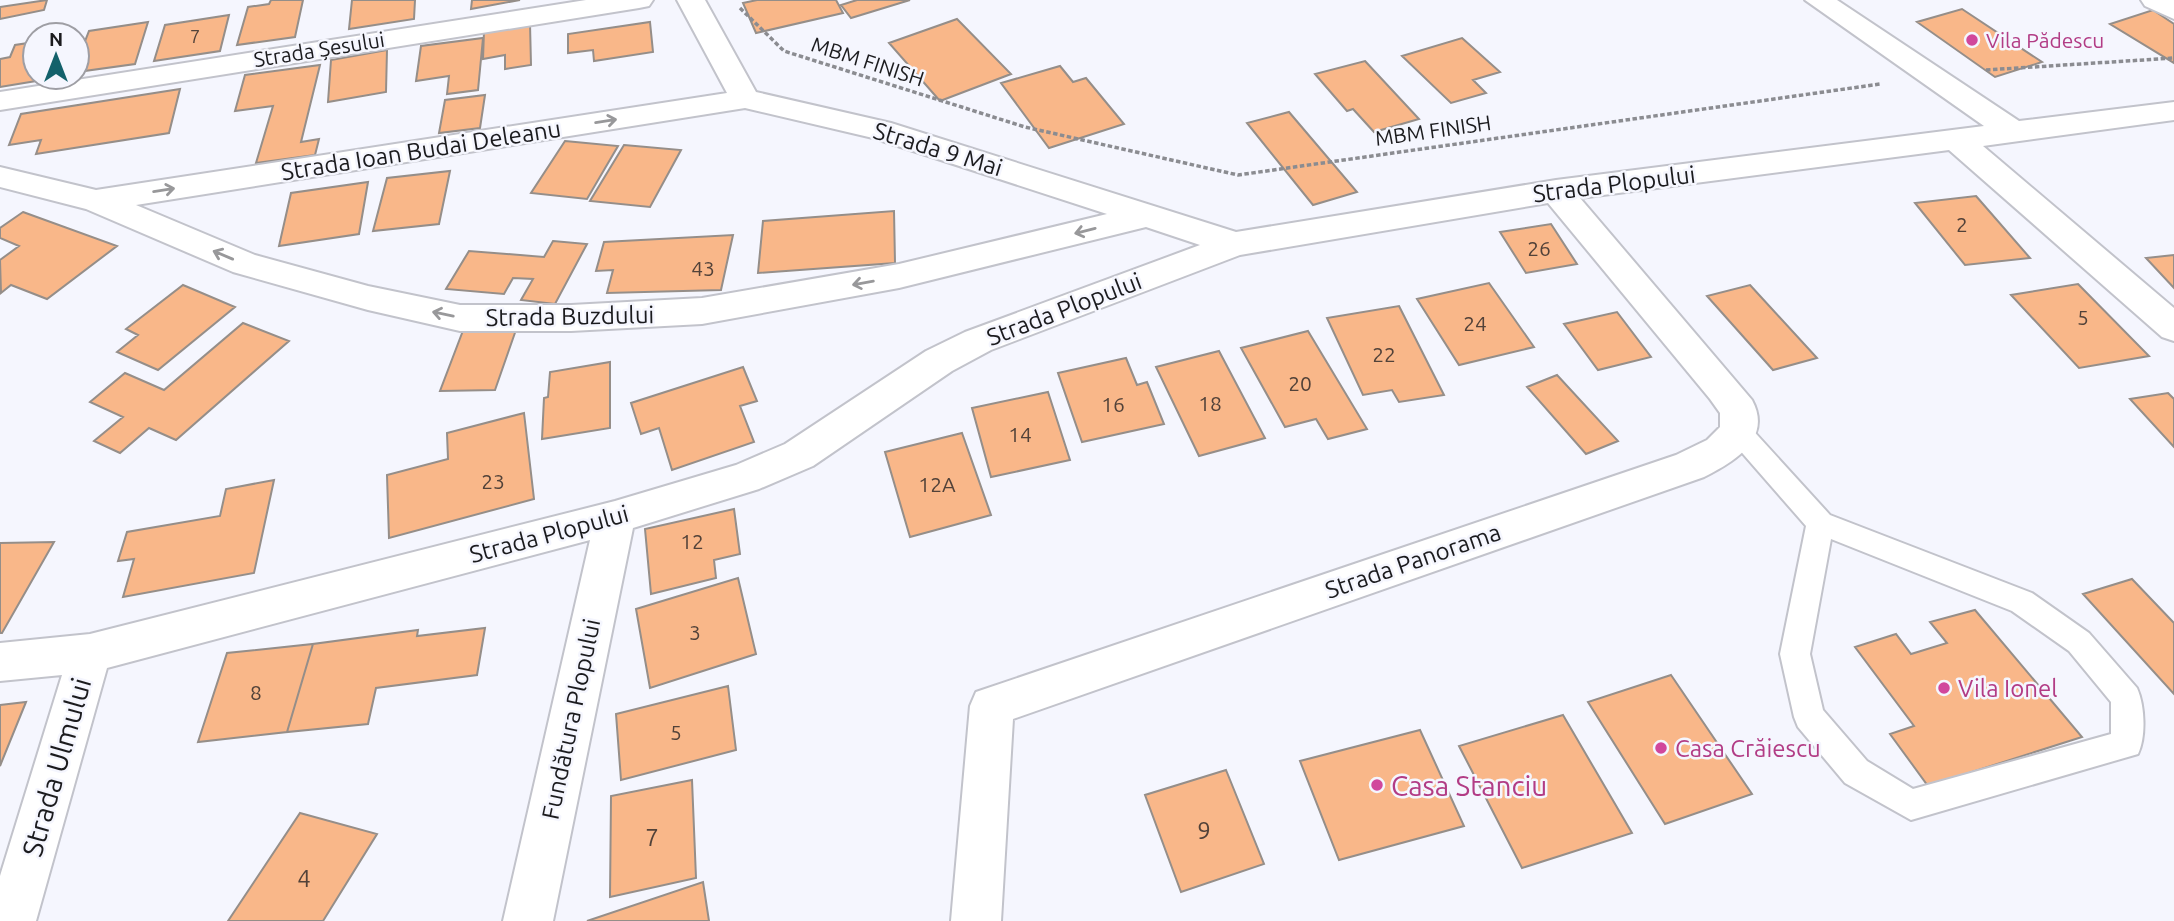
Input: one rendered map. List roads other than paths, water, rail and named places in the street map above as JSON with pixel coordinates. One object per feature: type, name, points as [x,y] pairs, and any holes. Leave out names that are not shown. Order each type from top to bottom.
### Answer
[{"type":"street","name":"Strada Șesului","points":[[0,101],[639,0]]},
{"type":"street","points":[[691,0],[745,99]]},
{"type":"street","points":[[1819,0],[2015,133]]},
{"type":"street","points":[[2155,0],[2174,11]]},
{"type":"street","name":"Strada Ioan Budai Deleanu","points":[[96,201],[745,99]]},
{"type":"street","name":"Strada 9 Mai","points":[[745,99],[880,130],[1235,244]]},
{"type":"street","name":"Strada Plopului","points":[[0,662],[90,653],[615,517],[745,478],[789,459],[939,361],[978,341],[1235,244],[1556,191],[2174,111]]},
{"type":"street","points":[[1958,141],[2174,328]]},
{"type":"street","name":"Strada Buzdului","points":[[0,177],[96,201],[245,264],[369,299],[460,318],[571,318],[702,311],[900,276],[1151,215]]},
{"type":"street","points":[[1556,191],[1739,410],[1739,432]]},
{"type":"street","name":"Strada Panorama","points":[[975,921],[992,706],[1690,466],[1721,451],[1739,432]]},
{"type":"street","name":"Fundătura Plopului","points":[[528,921],[615,517]]},
{"type":"street","name":"Strada Ulmului","points":[[10,921],[90,653]]},
{"type":"lane","points":[[1739,432],[1820,523],[2022,602],[2079,642],[2126,698],[2127,744],[1911,805],[1856,772],[1809,717],[1795,654],[1820,523]]},
{"type":"place","name":"Vila Pădescu","points":[[1972,40]]},
{"type":"place","name":"Vila Ionel","points":[[1944,688]]},
{"type":"place","name":"Casa Crăiescu","points":[[1661,748]]},
{"type":"place","name":"Casa Stanciu","points":[[1377,785]]}]
